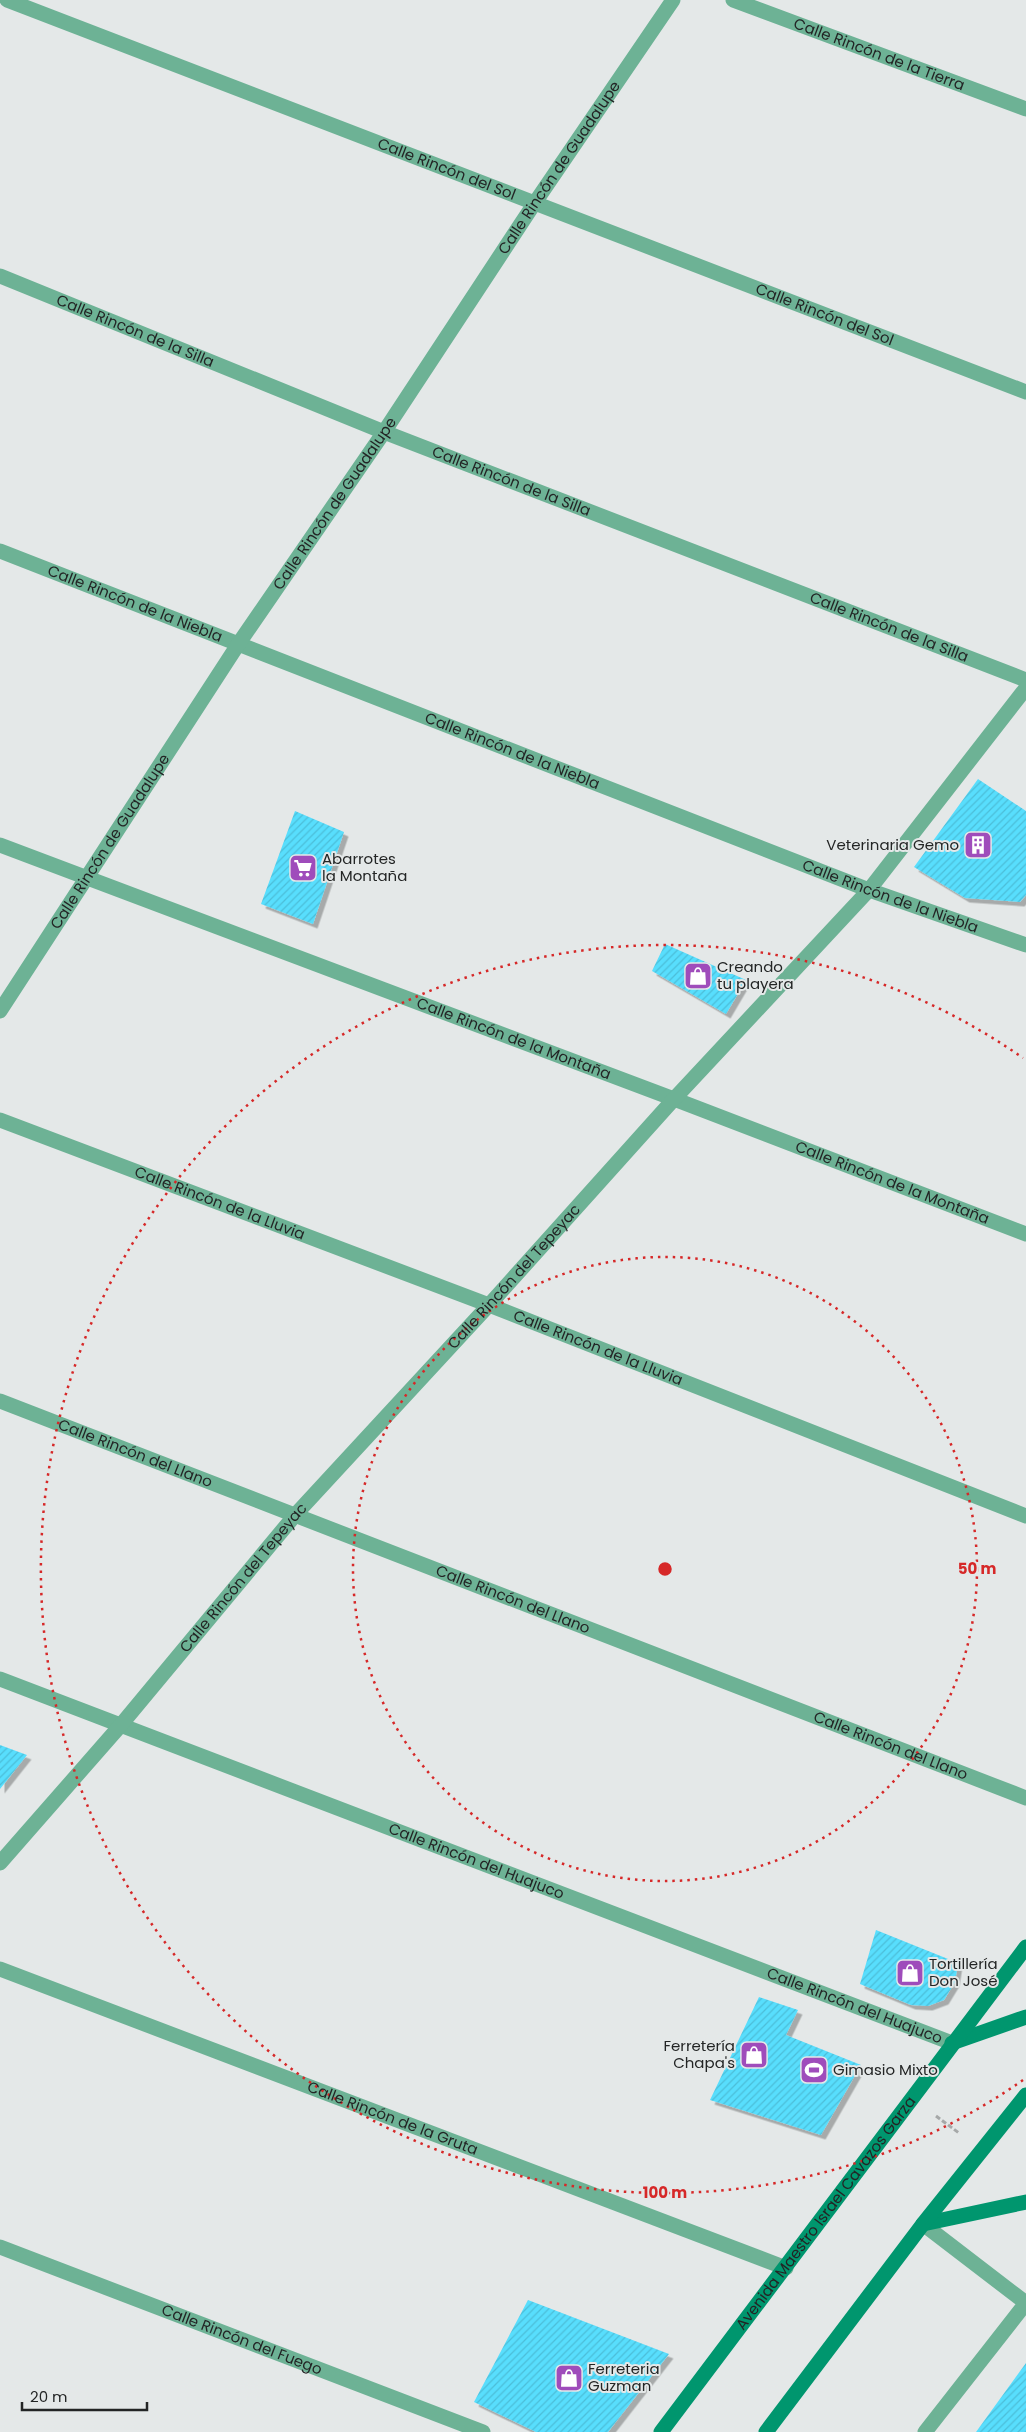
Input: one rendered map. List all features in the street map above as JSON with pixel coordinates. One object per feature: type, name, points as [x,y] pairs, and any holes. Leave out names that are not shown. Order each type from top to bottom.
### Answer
[{"type":"main road","name":"Avenida Maestro Israel Cavazos Garza","points":[[661,2432],[1026,1947]]},
{"type":"main road","points":[[952,2043],[1026,2017]]},
{"type":"main road","points":[[766,2432],[924,2224],[983,2152],[1026,2095]]},
{"type":"main road","points":[[924,2224],[1026,2202]]},
{"type":"street","name":"Calle Rincón del Sol","points":[[7,0],[1026,392]]},
{"type":"street","name":"Calle Rincón de Guadalupe","points":[[0,1011],[84,878],[239,643],[384,432],[534,204],[673,0]]},
{"type":"street","name":"Calle Rincón de la Tierra","points":[[733,0],[1026,109]]},
{"type":"street","name":"Calle Rincón de la Silla","points":[[0,276],[384,432],[1026,680]]},
{"type":"street","name":"Calle Rincón de la Niebla","points":[[0,551],[869,890],[1026,945]]},
{"type":"street","name":"Calle Rincón del Tepeyac","points":[[0,1863],[120,1726],[296,1514],[489,1305],[674,1099],[869,890],[1026,688]]},
{"type":"street","name":"Calle Rincón de la Montaña","points":[[0,845],[1026,1234]]},
{"type":"street","name":"Calle Rincón de la Lluvia","points":[[0,1120],[489,1305],[1026,1516]]},
{"type":"street","name":"Calle Rincón del Llano","points":[[0,1401],[1026,1798]]},
{"type":"street","name":"Calle Rincón del Huajuco","points":[[0,1679],[952,2043]]},
{"type":"street","name":"Calle Rincón de la Gruta","points":[[0,1969],[786,2268]]},
{"type":"street","points":[[924,2224],[1026,2303],[924,2432]]},
{"type":"street","name":"Calle Rincón del Fuego","points":[[0,2247],[483,2432]]},
{"type":"path","points":[[913,2098],[983,2152]]},
{"type":"building","name":"Veterinaria Gemo","points":[[978,779],[1026,811],[1026,895],[1020,902],[965,898],[914,867]]},
{"type":"building","name":"Abarrotes la Montaña","points":[[295,811],[344,832],[313,924],[261,904]]},
{"type":"building","name":"Creando tu playera","points":[[665,944],[746,980],[726,1014],[652,971]]},
{"type":"building","points":[[0,1745],[27,1755],[0,1789]]},
{"type":"building","name":"Tortillería Don José","points":[[876,1930],[958,1963],[955,1982],[944,2000],[928,2006],[911,2005],[860,1984]]},
{"type":"building","name":"Ferretería Chapa's","points":[[759,1997],[798,2010],[786,2035],[861,2065],[821,2135],[710,2100]]},
{"type":"building","name":"Ferreteria Guzman","points":[[528,2300],[669,2354],[608,2432],[536,2432],[474,2402]]},
{"type":"building","points":[[1026,2363],[1026,2432],[976,2432]]},
{"type":"place","name":"Veterinaria Gemo","points":[[978,845]]},
{"type":"place","name":"Abarrotes la Montaña","points":[[303,868]]},
{"type":"place","name":"Creando tu playera","points":[[698,976]]},
{"type":"place","name":"Tortillería Don José","points":[[910,1973]]},
{"type":"place","name":"Ferretería Chapa's","points":[[754,2055]]},
{"type":"place","name":"Gimasio Mixto","points":[[814,2070]]},
{"type":"place","name":"Ferreteria Guzman","points":[[569,2378]]}]
